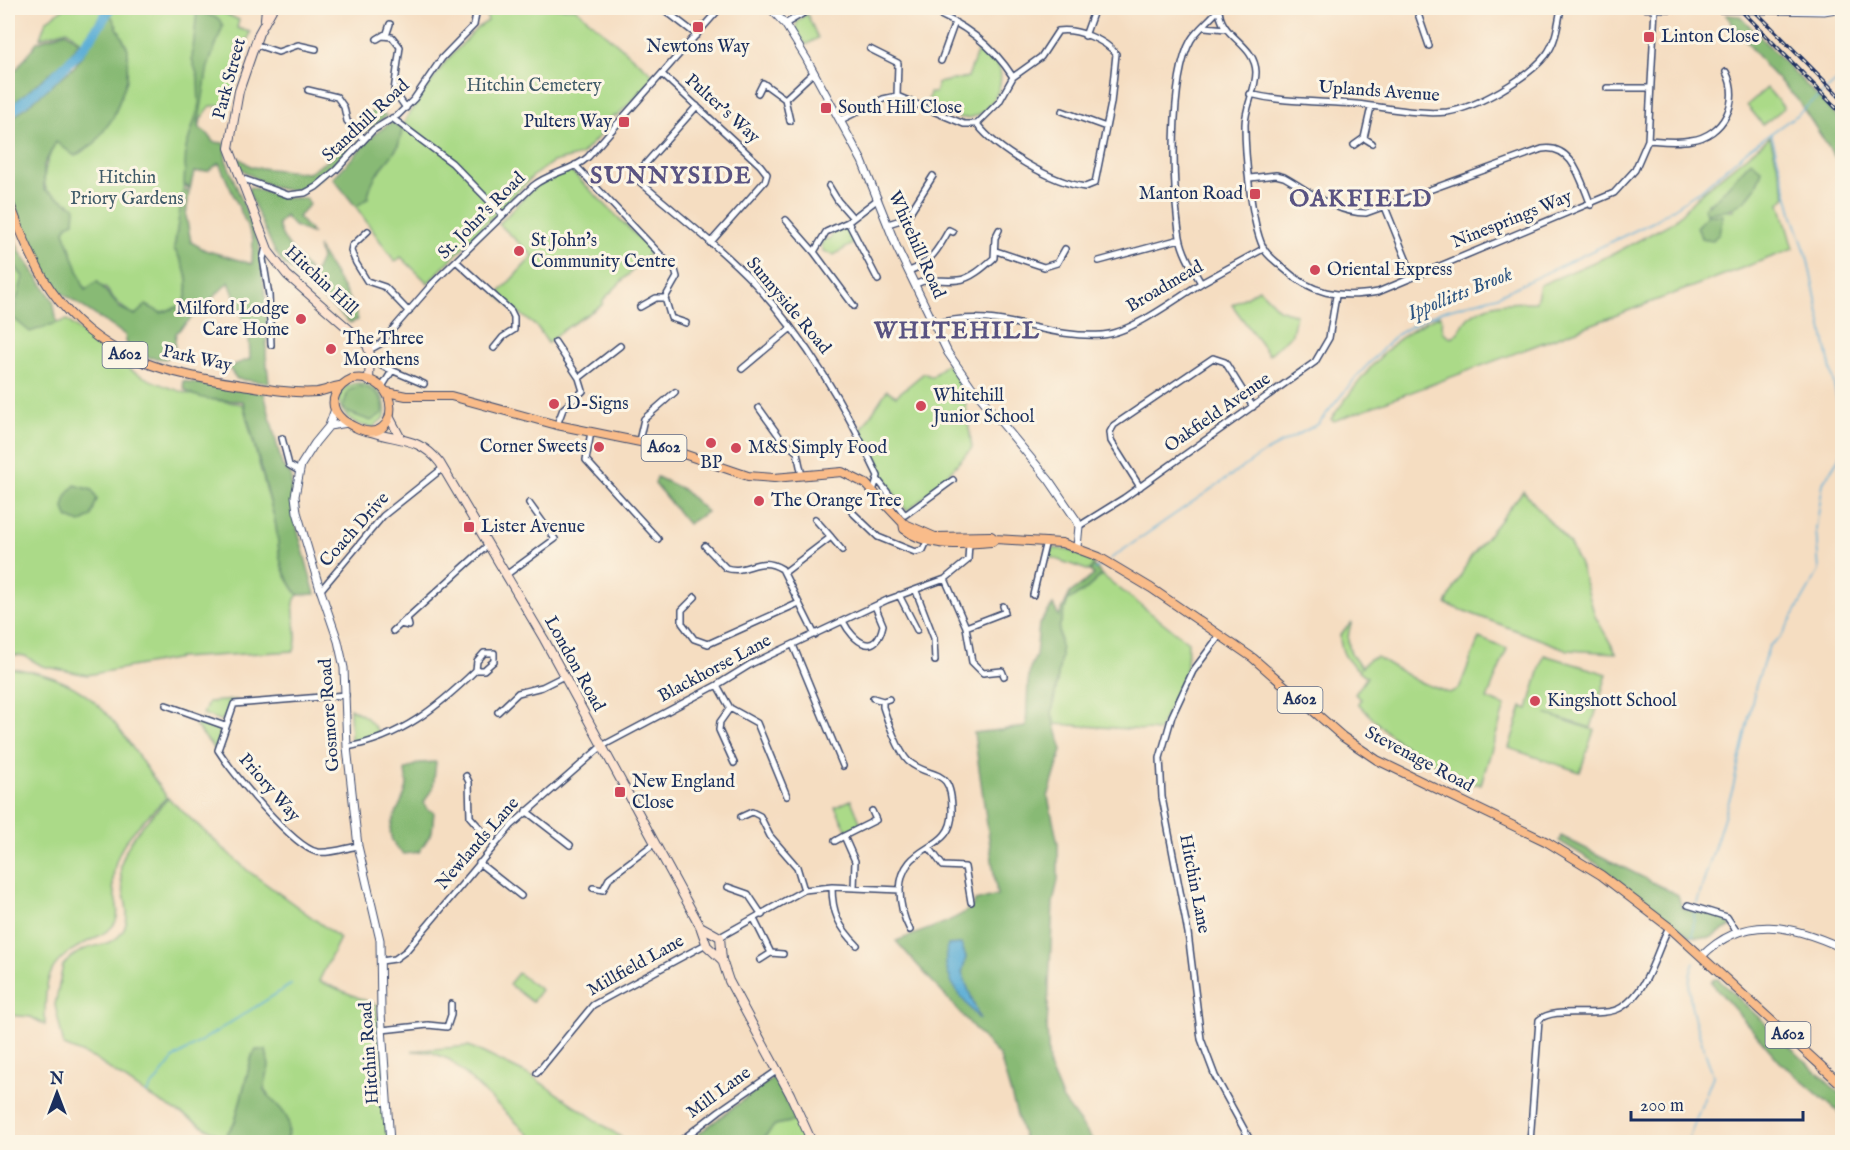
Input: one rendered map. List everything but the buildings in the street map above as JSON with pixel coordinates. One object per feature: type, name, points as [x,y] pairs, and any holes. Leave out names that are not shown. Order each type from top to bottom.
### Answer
[{"type":"main road","name":"Park Street","points":[[265,19],[266,8]]},
{"type":"main road","name":"Park Street","points":[[229,148],[239,91],[265,19],[273,8]]},
{"type":"main road","name":"Hitchin Hill","points":[[229,148],[266,247],[287,275],[358,336],[369,350]]},
{"type":"main road","name":"Park Way","points":[[8,200],[28,249],[52,290],[78,319],[114,348],[160,370],[186,377],[261,388],[319,392],[339,386]]},
{"type":"main road","points":[[369,350],[369,381]]},
{"type":"main road","points":[[358,378],[385,389],[392,407],[390,418],[381,428],[370,432],[348,423],[334,406],[339,386],[358,378],[368,364]]},
{"type":"main road","name":"A602","points":[[385,389],[406,396],[451,396],[557,425],[639,441],[736,473],[759,477],[842,472],[857,478],[873,491],[909,533],[928,539]]},
{"type":"main road","name":"Park Way","points":[[319,392],[334,406]]},
{"type":"main road","points":[[392,407],[406,396]]},
{"type":"main road","points":[[390,418],[400,437]]},
{"type":"main road","name":"London Road","points":[[370,432],[400,437],[425,449],[443,468],[564,676],[708,944],[722,960]]},
{"type":"main road","name":"Stevenage Road","points":[[928,539],[992,542],[994,539],[1046,541],[1077,547],[1151,588],[1253,658],[1343,737],[1377,760],[1547,842],[1621,889],[1702,956],[1842,1085]]},
{"type":"main road","points":[[700,926],[721,940]]},
{"type":"main road","points":[[708,944],[712,933]]},
{"type":"main road","points":[[708,944],[721,940]]},
{"type":"main road","name":"London Road","points":[[721,940],[722,960],[734,990],[778,1070],[812,1143]]},
{"type":"street","name":"Standhill Road","points":[[239,178],[288,195],[305,193],[336,170],[364,139],[406,108],[442,58],[474,25],[477,8]]},
{"type":"street","points":[[662,8],[697,35]]},
{"type":"street","name":"St. John's Road","points":[[369,350],[380,344],[433,283],[539,181],[588,157],[720,8]]},
{"type":"street","name":"Whitehill Road","points":[[770,8],[785,24],[841,120],[948,352],[966,381],[1049,480],[1079,526]]},
{"type":"street","points":[[785,24],[812,8]]},
{"type":"street","points":[[924,8],[955,22],[977,36],[993,51],[1013,77]]},
{"type":"street","points":[[1085,36],[1095,8]]},
{"type":"street","points":[[1416,8],[1429,46]]},
{"type":"street","name":"Uplands Avenue","points":[[1251,94],[1273,100],[1410,112],[1448,112],[1482,102],[1533,68],[1546,55],[1554,42],[1562,8]]},
{"type":"street","points":[[1646,8],[1824,11],[1842,8]]},
{"type":"street","name":"Ninesprings Way","points":[[1263,249],[1293,278],[1314,290],[1336,296],[1378,292],[1591,205],[1614,193],[1635,170],[1648,140],[1655,8]]},
{"type":"street","points":[[1201,283],[1180,239],[1173,155],[1180,81],[1191,40],[1219,9]]},
{"type":"street","points":[[1219,9],[1226,29],[1251,55],[1256,74],[1245,123],[1254,215],[1263,249]]},
{"type":"street","points":[[941,61],[955,22]]},
{"type":"street","points":[[390,24],[387,33],[380,37],[392,37],[400,47],[394,91],[406,108]]},
{"type":"street","points":[[1205,27],[1226,29]]},
{"type":"street","points":[[841,120],[883,99],[897,96],[964,124],[977,123],[999,102],[1013,77],[1041,57],[1058,31],[1069,30],[1113,50],[1117,62],[1099,173],[1095,183],[1085,187],[1072,185],[1032,165],[989,139],[977,123]]},
{"type":"street","points":[[255,45],[278,52],[295,45],[316,50]]},
{"type":"street","points":[[870,49],[898,63],[897,96]]},
{"type":"street","points":[[785,99],[814,72]]},
{"type":"street","points":[[1648,140],[1692,140],[1715,130],[1724,119],[1732,101],[1732,89],[1726,72]]},
{"type":"street","name":"Pulter's Way","points":[[663,75],[767,174],[765,181],[710,243]]},
{"type":"street","points":[[758,93],[763,83],[785,99],[790,121]]},
{"type":"street","points":[[1607,88],[1650,88]]},
{"type":"street","points":[[308,90],[337,98],[344,107],[347,121],[364,139]]},
{"type":"street","name":"Sunnyside Road","points":[[697,106],[639,171],[640,182],[753,282],[791,328],[822,368],[878,480],[905,515],[953,480]]},
{"type":"street","points":[[1354,145],[1364,138],[1371,107]]},
{"type":"street","points":[[1062,111],[1106,127]]},
{"type":"street","points":[[392,118],[452,163],[503,215]]},
{"type":"street","points":[[1364,138],[1372,144]]},
{"type":"street","points":[[1250,178],[1276,175],[1284,177],[1351,213],[1366,213],[1548,148],[1564,151],[1591,205]]},
{"type":"street","points":[[575,165],[675,270],[677,277],[665,298],[672,318],[686,322]]},
{"type":"street","points":[[888,224],[904,219],[909,214],[933,176]]},
{"type":"street","points":[[829,186],[853,218]]},
{"type":"street","points":[[814,252],[826,232],[848,222],[878,199]]},
{"type":"street","points":[[1385,207],[1413,276]]},
{"type":"street","points":[[786,220],[814,252],[854,306]]},
{"type":"street","points":[[848,222],[878,280]]},
{"type":"street","points":[[909,271],[923,267],[939,248],[949,230]]},
{"type":"street","points":[[916,284],[925,280],[967,278],[994,258],[995,238],[999,230]]},
{"type":"street","points":[[368,231],[352,246],[352,255],[356,263],[368,280],[385,288],[409,312]]},
{"type":"street","points":[[1099,261],[1180,239]]},
{"type":"street","points":[[266,247],[262,259],[270,306],[271,345]]},
{"type":"street","points":[[996,251],[1044,267],[1057,263],[1065,249]]},
{"type":"street","name":"Broadmead","points":[[935,324],[973,318],[1008,320],[1062,333],[1104,335],[1154,315],[1201,283],[1263,249]]},
{"type":"street","points":[[457,262],[511,311],[514,317],[514,330],[503,337],[494,348]]},
{"type":"street","name":"Oakfield Avenue","points":[[1079,526],[1140,487],[1315,362],[1329,338],[1336,296]]},
{"type":"street","points":[[640,307],[656,298],[665,298]]},
{"type":"street","points":[[742,369],[791,328]]},
{"type":"street","points":[[555,342],[579,378],[583,392],[563,409],[557,425]]},
{"type":"street","points":[[579,378],[620,346]]},
{"type":"street","points":[[1140,487],[1110,438],[1114,425],[1213,358],[1225,362],[1253,406]]},
{"type":"street","points":[[382,366],[424,384]]},
{"type":"street","points":[[385,389],[392,371]]},
{"type":"street","points":[[639,441],[644,419],[675,391]]},
{"type":"street","name":"Gosmore Road","points":[[334,406],[329,426],[307,454],[299,471],[296,490],[297,512],[320,591],[340,647],[346,695],[347,747],[358,846],[365,884],[379,932],[381,961]]},
{"type":"street","points":[[759,408],[797,452],[802,476]]},
{"type":"street","points":[[759,421],[765,416]]},
{"type":"street","points":[[329,426],[348,423]]},
{"type":"street","points":[[591,432],[586,460],[658,539]]},
{"type":"street","points":[[282,438],[289,465],[299,471]]},
{"type":"street","name":"Coach Drive","points":[[320,591],[383,516],[443,468]]},
{"type":"street","points":[[873,491],[878,480]]},
{"type":"street","points":[[506,575],[555,539],[529,503]]},
{"type":"street","points":[[852,513],[874,535],[913,552],[921,552],[928,539]]},
{"type":"street","points":[[815,519],[842,550]]},
{"type":"street","points":[[1077,547],[1079,526]]},
{"type":"street","points":[[785,572],[831,537]]},
{"type":"street","name":"Blackhorse Lane","points":[[602,746],[717,685],[751,664],[899,595],[916,591],[945,579],[968,560],[969,540]]},
{"type":"street","points":[[1033,595],[1046,541]]},
{"type":"street","points":[[393,631],[489,545]]},
{"type":"street","points":[[705,546],[726,568],[738,570],[765,562],[785,572],[815,635]]},
{"type":"street","points":[[945,579],[966,627],[972,662],[977,670],[987,674],[1002,671]]},
{"type":"street","points":[[916,591],[934,638],[935,660]]},
{"type":"street","points":[[899,595],[918,630]]},
{"type":"street","points":[[695,597],[682,610],[682,622],[694,639],[708,644],[799,603]]},
{"type":"street","points":[[843,621],[853,639],[860,644],[869,643],[880,636],[883,625],[875,606]]},
{"type":"street","points":[[966,627],[1005,612]]},
{"type":"street","name":"Hitchin Lane","points":[[1220,635],[1193,671],[1172,716],[1160,758],[1162,797],[1192,953],[1201,1039],[1215,1076],[1251,1143]]},
{"type":"street","points":[[793,645],[843,766]]},
{"type":"street","points":[[347,747],[389,735],[419,720],[443,702],[476,670]]},
{"type":"street","points":[[498,712],[518,693],[542,687],[564,676]]},
{"type":"street","points":[[717,685],[730,708],[757,723],[788,796]]},
{"type":"street","name":"Priory Way","points":[[346,695],[237,703],[232,706],[219,745],[220,752],[280,827],[316,851],[358,846]]},
{"type":"street","points":[[873,698],[886,700],[884,710],[907,760],[938,775],[949,787],[953,813],[950,826],[944,836],[904,866],[900,890],[902,912],[910,930]]},
{"type":"street","points":[[166,705],[225,726]]},
{"type":"street","points":[[730,708],[720,722],[718,730],[734,763]]},
{"type":"street","name":"Newlands Lane","points":[[381,961],[395,959],[405,951],[526,811],[602,746]]},
{"type":"street","points":[[466,776],[470,785],[470,817],[495,845]]},
{"type":"street","points":[[526,811],[570,845]]},
{"type":"street","points":[[872,811],[876,820],[884,823]]},
{"type":"street","points":[[741,817],[752,812],[760,816],[770,836],[797,867],[804,890]]},
{"type":"street","points":[[835,841],[876,820]]},
{"type":"street","points":[[844,836],[855,861],[854,888]]},
{"type":"street","points":[[593,888],[603,890],[610,878],[655,843]]},
{"type":"street","points":[[929,847],[943,866],[965,867]]},
{"type":"street","points":[[967,859],[965,867],[971,902]]},
{"type":"street","points":[[479,863],[521,896]]},
{"type":"street","points":[[728,887],[748,894],[762,915]]},
{"type":"street","points":[[721,940],[804,890],[832,887],[900,890]]},
{"type":"street","points":[[832,887],[838,925],[856,945]]},
{"type":"street","points":[[1688,904],[1728,917],[1737,932]]},
{"type":"street","points":[[754,919],[771,953]]},
{"type":"street","points":[[1530,1143],[1539,1020],[1552,1015],[1612,1011],[1623,1006],[1646,979],[1669,927]]},
{"type":"street","points":[[1702,956],[1723,939],[1754,927],[1779,927],[1842,948]]},
{"type":"street","name":"Millfield Lane","points":[[537,1073],[593,1005],[708,944]]},
{"type":"street","points":[[760,960],[771,953],[783,954]]},
{"type":"street","name":"Hitchin Road","points":[[381,961],[382,1030],[390,1143]]},
{"type":"street","points":[[382,1030],[428,1025],[447,1027],[451,1015],[451,1004]]},
{"type":"street","name":"Mill Lane","points":[[679,1143],[728,1104],[778,1070]]},
{"type":"green space","name":"Hitchin Priory Gardens","points":[[64,8],[213,8],[239,20],[237,28],[250,32],[228,106],[210,106],[201,119],[190,190],[184,186],[174,249],[182,262],[186,276],[187,290],[183,305],[158,313],[139,315],[123,307],[105,287],[85,290],[63,231],[67,225],[52,202],[44,176],[56,141],[113,118],[125,84],[127,64],[123,42],[115,23],[104,10],[82,43],[67,30],[40,38],[46,21]]},
{"type":"green space","name":"Hitchin Cemetery","points":[[489,8],[575,8],[655,76],[617,116],[613,116],[603,127],[603,132],[581,155],[553,162],[534,175],[428,283],[401,257],[395,262],[356,207],[367,198],[370,183],[398,147],[402,128],[408,115],[446,61],[477,28],[488,21],[485,12]]},
{"type":"green space","points":[[197,10],[219,19],[223,26],[208,66],[198,127],[209,135],[213,142],[224,143],[226,160],[259,244],[267,312],[266,355],[269,383],[237,379],[228,367],[250,359],[249,334],[229,282],[176,333],[174,352],[166,359],[144,357],[127,345],[125,335],[56,289],[29,243],[8,189],[8,122],[75,66],[110,13],[128,49],[127,80],[113,118],[95,143],[75,156],[56,142],[44,165],[44,189],[75,207],[74,222],[67,225],[64,231],[85,290],[97,281],[120,308],[135,315],[146,305],[161,313],[183,305],[187,291],[186,276],[182,262],[174,249],[183,190],[189,192],[186,216],[191,242],[205,250],[252,264],[253,239],[219,163],[208,171],[194,172],[190,188],[184,184],[186,148],[199,106],[198,77],[192,59]]},
{"type":"green space","points":[[807,14],[818,38],[806,45],[796,30],[797,21]]},
{"type":"green space","points":[[1726,15],[1740,16],[1842,122],[1842,168],[1797,99],[1766,67]]},
{"type":"green space","points":[[66,32],[79,42],[67,59],[8,108],[8,65],[17,69],[37,42]]},
{"type":"green space","points":[[979,47],[994,59],[1000,71],[999,89],[990,105],[975,116],[962,118],[927,104],[930,93],[935,93],[938,83],[968,77]]},
{"type":"green space","points":[[1767,88],[1784,108],[1763,125],[1747,105]]},
{"type":"green space","points":[[375,110],[387,116],[358,138],[316,182],[305,187],[294,190],[280,189],[257,179],[238,165],[239,158],[252,167],[308,173],[330,159],[347,136],[365,127],[371,112]]},
{"type":"green space","points":[[392,122],[402,128],[400,139],[375,178],[368,198],[356,207],[333,178],[376,133]]},
{"type":"green space","points":[[1770,137],[1786,196],[1780,203],[1793,249],[1334,421],[1331,419],[1379,358],[1407,333],[1423,323],[1441,315],[1443,332],[1451,338],[1469,317],[1485,308],[1501,304],[1536,302],[1540,285],[1615,253],[1673,222],[1702,192]],"holes":[[[1751,162],[1733,210],[1706,213],[1708,203],[1715,200]]]},
{"type":"green space","points":[[1751,161],[1762,170],[1749,196],[1743,202],[1727,210],[1707,213],[1704,208],[1715,200]]},
{"type":"green space","points":[[566,172],[573,173],[652,251],[603,300],[602,305],[560,332],[548,343],[538,328],[497,295],[533,256],[499,224],[535,186]]},
{"type":"green space","points":[[250,187],[287,198],[306,198],[310,204],[298,217],[313,234],[294,226],[285,216],[278,224],[281,232],[313,276],[321,259],[318,247],[346,293],[358,320],[350,323],[282,262],[274,250],[248,191]]},
{"type":"green space","points":[[1708,215],[1723,215],[1719,233],[1713,240],[1701,238],[1697,226]]},
{"type":"green space","points":[[8,221],[20,252],[53,300],[57,323],[30,332],[12,317],[23,277],[8,256]]},
{"type":"green space","points":[[842,227],[850,231],[856,242],[834,255],[823,251],[821,244],[824,239],[830,239],[833,232]]},
{"type":"green space","points":[[8,256],[23,276],[23,285],[57,323],[67,320],[100,350],[121,365],[154,382],[188,394],[243,404],[277,528],[281,564],[298,595],[294,605],[296,644],[294,651],[180,658],[87,675],[42,666],[25,656],[8,654]]},
{"type":"green space","points":[[1259,289],[1279,309],[1296,315],[1292,334],[1269,355],[1232,305]]},
{"type":"green space","name":"Whitehill Junior School","points":[[947,363],[963,388],[972,448],[934,489],[907,511],[891,489],[861,430],[887,390],[896,396],[924,373],[932,377]]},
{"type":"green space","points":[[183,381],[264,393],[282,465],[291,475],[293,513],[315,594],[298,595],[282,565],[274,517],[243,401],[212,400],[197,396],[184,389]]},
{"type":"green space","points":[[359,383],[377,390],[385,404],[385,417],[373,427],[353,421],[340,406],[341,392],[348,386]]},
{"type":"green space","points":[[359,386],[374,391],[382,402],[383,413],[371,421],[349,413],[343,408],[348,391]]},
{"type":"green space","points":[[657,477],[682,489],[707,512],[688,524],[655,484]]},
{"type":"green space","points":[[75,485],[92,490],[97,499],[91,517],[80,523],[68,518],[64,509],[66,496]]},
{"type":"green space","points":[[1523,491],[1569,543],[1580,565],[1595,616],[1616,653],[1568,650],[1446,604],[1470,558]]},
{"type":"green space","points":[[1053,548],[1072,551],[1094,562],[1090,571],[1047,556],[1049,550]]},
{"type":"green space","points":[[1093,565],[1102,575],[1083,592],[1068,600],[1059,628],[1061,656],[1052,714],[1062,750],[1048,797],[1058,844],[1058,880],[1053,903],[1047,1027],[1049,1067],[1063,1100],[1094,1142],[1025,1142],[1000,1057],[896,941],[953,919],[972,907],[975,901],[997,895],[974,733],[1026,727],[1030,668],[1036,656],[1039,624],[1053,605],[1059,616],[1070,593],[1094,575],[1090,571]]},
{"type":"green space","points":[[1102,575],[1188,642],[1187,667],[1159,731],[1055,724],[1052,714],[1061,656],[1059,628],[1068,599],[1083,592]]},
{"type":"green space","points":[[1352,622],[1348,634],[1350,652],[1362,667],[1369,659],[1377,657],[1417,681],[1449,693],[1459,689],[1479,638],[1507,649],[1487,699],[1505,706],[1481,784],[1469,784],[1455,777],[1454,773],[1402,744],[1381,727],[1358,703],[1361,699],[1355,694],[1367,677],[1348,660],[1342,650],[1340,635]]},
{"type":"green space","points":[[1544,655],[1607,674],[1591,728],[1546,714],[1594,730],[1580,772],[1509,748],[1522,707],[1528,709]]},
{"type":"green space","points":[[8,668],[40,673],[86,695],[120,730],[167,797],[130,835],[118,857],[113,884],[118,912],[116,921],[107,931],[67,954],[52,971],[46,993],[45,1025],[31,1017],[8,1015]]},
{"type":"green space","points":[[236,700],[231,704],[222,721],[203,714],[208,702]]},
{"type":"green space","points":[[350,708],[366,717],[379,732],[378,736],[355,743],[351,740]]},
{"type":"green space","points":[[200,720],[220,729],[216,751],[195,725]]},
{"type":"green space","points":[[436,762],[433,788],[424,802],[427,809],[434,812],[432,832],[419,852],[404,854],[395,846],[391,837],[391,829],[405,794],[407,785],[405,770],[419,763]]},
{"type":"green space","points":[[168,798],[247,870],[340,938],[319,981],[376,1005],[384,1065],[388,1142],[285,1142],[289,1131],[264,1090],[265,1075],[252,1056],[235,1122],[224,1138],[148,1095],[93,1058],[64,1046],[55,1005],[63,965],[82,950],[107,943],[119,936],[127,920],[121,874],[124,855],[140,829]]},
{"type":"green space","points":[[851,800],[861,824],[847,831],[835,807]]},
{"type":"green space","points":[[1561,836],[1678,895],[1682,908],[1725,918],[1731,926],[1710,938],[1689,936],[1596,863],[1559,841]]},
{"type":"green space","points":[[518,973],[541,990],[532,1002],[509,984]]},
{"type":"green space","points":[[1718,979],[1842,1096],[1842,1115],[1780,1062],[1711,982]]},
{"type":"green space","points":[[469,1046],[531,1076],[628,1142],[537,1142],[450,1060],[431,1052],[412,1051]]},
{"type":"green space","points":[[256,1050],[266,1050],[269,1066],[264,1090],[287,1118],[288,1132],[285,1142],[232,1142],[224,1138],[235,1122],[252,1056]]},
{"type":"green space","points":[[775,1076],[795,1121],[775,1125],[760,1142],[704,1142],[698,1134]]},
{"type":"green space","points":[[795,1121],[804,1142],[760,1142],[775,1125]]},
{"type":"water","points":[[961,944],[966,957],[962,973],[980,1020],[954,986],[946,966],[948,945]]},
{"type":"waterway","points":[[8,114],[65,67],[88,40],[110,8]]},
{"type":"waterway","name":"Ippollitts Brook","points":[[1110,559],[1265,452],[1318,424],[1357,376],[1396,335],[1423,319],[1443,311],[1497,296],[1653,222],[1701,190],[1750,148],[1798,114],[1842,77]]},
{"type":"waterway","points":[[1771,133],[1793,216],[1807,256],[1842,423]]},
{"type":"waterway","points":[[1697,903],[1733,788],[1756,685],[1769,646],[1781,637],[1819,571],[1816,529],[1823,483],[1842,453]]},
{"type":"waterway","name":"Ippollitts Brook","points":[[1095,569],[1104,563]]},
{"type":"waterway","points":[[1693,936],[1694,913]]},
{"type":"waterway","points":[[1687,1142],[1713,1076],[1694,1020],[1691,1004],[1690,976],[1694,963]]},
{"type":"waterway","points":[[146,1094],[174,1058],[292,984]]},
{"type":"railway","points":[[1739,8],[1842,114]]},
{"type":"railway","points":[[1752,8],[1842,99]]},
{"type":"place","name":"Newtons Way","points":[[698,27]]},
{"type":"place","name":"Linton Close","points":[[1649,37]]},
{"type":"place","name":"South Hill Close","points":[[826,108]]},
{"type":"place","name":"Pulters Way","points":[[624,122]]},
{"type":"place","name":"Manton Road","points":[[1255,194]]},
{"type":"place","name":"St John's Community Centre","points":[[519,251]]},
{"type":"place","name":"Oriental Express","points":[[1315,270]]},
{"type":"place","name":"Milford Lodge Care Home","points":[[301,319]]},
{"type":"place","name":"The Three Moorhens","points":[[331,349]]},
{"type":"place","name":"D-Signs","points":[[554,404]]},
{"type":"place","name":"Whitehill Junior School","points":[[921,406]]},
{"type":"place","name":"BP","points":[[711,443]]},
{"type":"place","name":"Corner Sweets","points":[[599,447]]},
{"type":"place","name":"M&S Simply Food","points":[[736,448]]},
{"type":"place","name":"The Orange Tree","points":[[759,501]]},
{"type":"place","name":"Lister Avenue","points":[[469,527]]},
{"type":"place","name":"Kingshott School","points":[[1535,701]]},
{"type":"place","name":"New England Close","points":[[620,792]]},
{"type":"district","name":"SUNNYSIDE","points":[[671,176]]},
{"type":"district","name":"OAKFIELD","points":[[1361,199]]},
{"type":"district","name":"WHITEHILL","points":[[957,331]]}]
